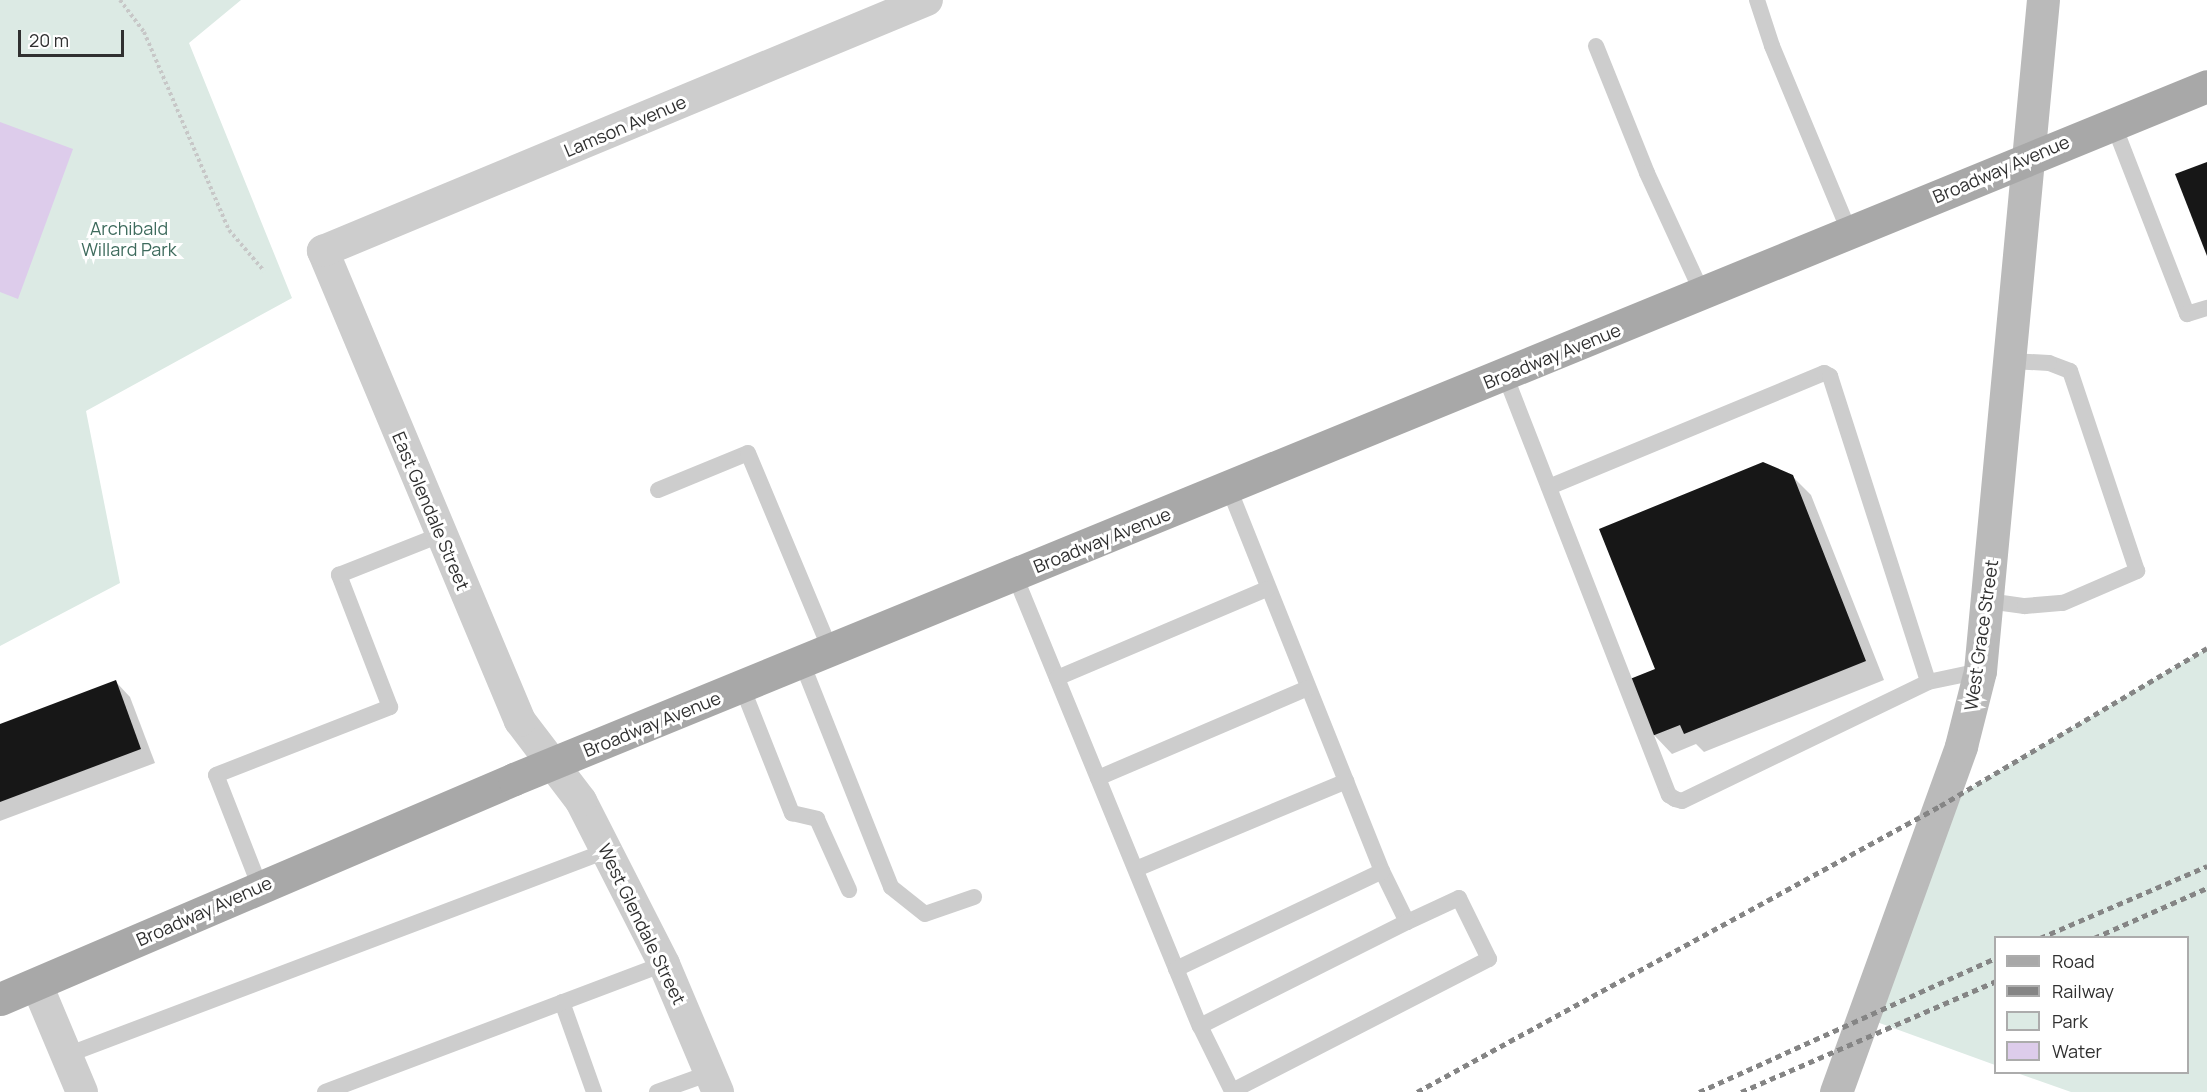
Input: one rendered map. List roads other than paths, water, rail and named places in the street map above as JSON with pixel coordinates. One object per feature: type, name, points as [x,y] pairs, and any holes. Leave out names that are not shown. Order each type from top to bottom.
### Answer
[{"type":"main road","name":"Broadway Avenue","points":[[0,999],[552,764],[1703,295],[2027,157],[2207,86]]},
{"type":"street","name":"Lamson Avenue","points":[[323,251],[927,0]]},
{"type":"street","name":"West Grace Street","points":[[1836,1092],[1961,746],[1980,671],[2043,0]]},
{"type":"street","name":"East Glendale Street","points":[[323,251],[440,535],[520,721],[552,764]]},
{"type":"street","name":"West Glendale Street","points":[[552,764],[581,801],[664,964],[714,1083]]},
{"type":"street","points":[[37,985],[82,1092]]},
{"type":"lane","points":[[1757,0],[1772,46],[1850,233]]},
{"type":"lane","points":[[1596,46],[1647,173],[1703,295]]},
{"type":"lane","points":[[2113,123],[2187,315],[2207,308]]},
{"type":"lane","points":[[1988,600],[2025,606],[2063,603],[2137,571],[2070,370],[2049,363],[2010,361]]},
{"type":"lane","points":[[1549,487],[1824,373],[1830,376],[1928,682]]},
{"type":"lane","points":[[1505,375],[1669,795],[1675,799],[1682,801],[1928,682],[1980,671]]},
{"type":"lane","points":[[658,490],[748,453],[831,651]]},
{"type":"lane","points":[[1229,488],[1382,871],[1407,922]]},
{"type":"lane","points":[[260,887],[216,775],[390,707],[339,575],[440,535]]},
{"type":"lane","points":[[1015,576],[1200,1026],[1232,1091],[1489,959],[1459,898],[1200,1026]]},
{"type":"lane","points":[[1057,678],[1268,589]]},
{"type":"lane","points":[[802,663],[891,887],[925,914],[975,897]]},
{"type":"lane","points":[[742,687],[792,813],[817,819],[849,890]]},
{"type":"lane","points":[[1098,778],[1308,688]]},
{"type":"lane","points":[[1136,869],[1346,781]]},
{"type":"lane","points":[[67,1055],[606,851]]},
{"type":"lane","points":[[1176,969],[1382,871]]},
{"type":"lane","points":[[334,1091],[664,964]]},
{"type":"lane","points":[[562,1002],[594,1092]]},
{"type":"lane","points":[[657,1092],[714,1083]]},
{"type":"water","points":[[0,122],[73,149],[18,299],[0,292]]},
{"type":"railway","points":[[1417,1092],[1940,806],[2207,648]]},
{"type":"railway","points":[[2045,936],[2207,866]]},
{"type":"railway","points":[[2099,936],[2207,888]]},
{"type":"railway","points":[[1699,1092],[1994,959]]},
{"type":"railway","points":[[1741,1092],[1994,982]]},
{"type":"park label","name":"Archibald Willard Park","points":[[129,239]]}]
